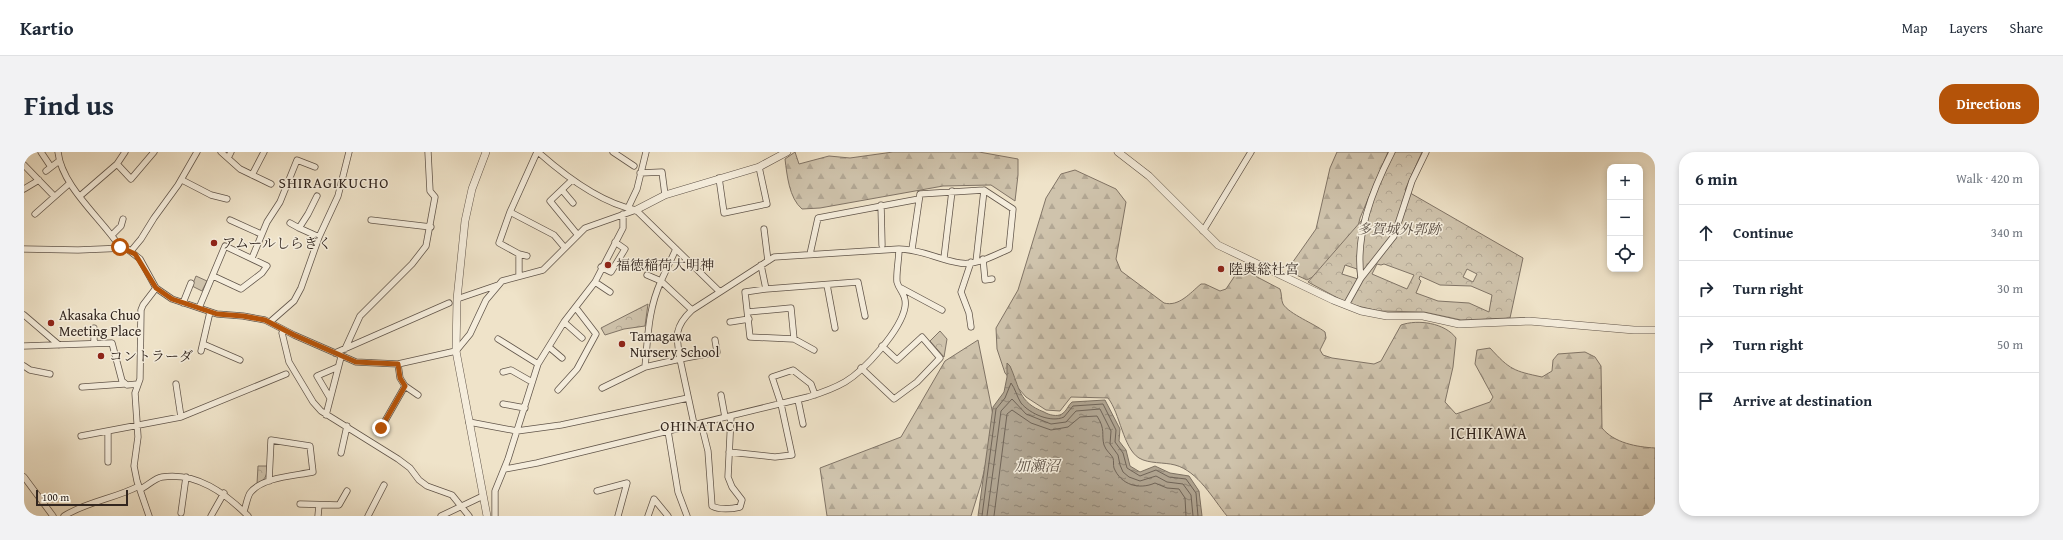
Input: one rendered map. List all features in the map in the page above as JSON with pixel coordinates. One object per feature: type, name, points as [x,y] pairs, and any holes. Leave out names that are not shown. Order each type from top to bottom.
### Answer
[{"type":"street","points":[[41,152],[49,169],[59,161]]},
{"type":"street","points":[[58,152],[59,161],[70,183],[120,247]]},
{"type":"street","points":[[80,196],[117,164],[125,152]]},
{"type":"street","points":[[117,164],[131,179],[154,152]]},
{"type":"street","points":[[131,251],[182,180],[198,152]]},
{"type":"street","points":[[221,152],[229,155],[240,169],[271,184]]},
{"type":"street","points":[[252,175],[264,152]]},
{"type":"street","points":[[270,322],[294,301],[301,288],[319,237],[338,196],[349,152]]},
{"type":"street","points":[[345,349],[360,316],[412,264],[426,246],[436,198],[430,191],[428,152]]},
{"type":"street","points":[[486,152],[468,204],[457,299],[456,351],[487,516]]},
{"type":"street","points":[[526,256],[519,254],[499,243],[510,212],[537,152],[572,180],[585,188],[628,208],[636,210],[720,292]]},
{"type":"street","points":[[613,152],[634,166]]},
{"type":"street","points":[[628,208],[637,190],[646,152]]},
{"type":"street","points":[[24,249],[78,250],[120,247],[131,251],[140,259],[156,288],[172,299],[210,312],[243,316],[270,322],[342,357],[361,363],[398,364],[456,351],[470,334],[486,300],[502,281],[519,275],[543,270],[584,228],[636,210],[665,195],[759,167],[787,152]]},
{"type":"street","points":[[1118,152],[1149,176],[1202,231],[1218,245],[1346,306],[1378,314],[1423,316],[1459,324],[1529,321],[1634,330],[1655,330]]},
{"type":"street","points":[[1202,231],[1251,152]]},
{"type":"street","points":[[1361,278],[1362,229],[1374,194],[1392,152]]},
{"type":"street","points":[[1346,306],[1361,278],[1394,236],[1412,181],[1426,152]]},
{"type":"street","points":[[252,258],[261,234],[280,202],[296,160],[315,167]]},
{"type":"street","points":[[24,165],[54,196]]},
{"type":"street","points":[[719,178],[724,213],[766,204],[759,167]]},
{"type":"street","points":[[640,173],[662,172],[665,195]]},
{"type":"street","points":[[24,189],[39,180]]},
{"type":"street","points":[[182,180],[211,196],[227,199]]},
{"type":"street","points":[[572,180],[550,201],[577,234]]},
{"type":"street","points":[[35,214],[70,183]]},
{"type":"street","points":[[562,190],[573,203]]},
{"type":"street","points":[[971,327],[969,312],[961,292],[973,262],[984,190]]},
{"type":"street","points":[[694,424],[676,337],[678,328],[683,318],[692,310],[774,257],[899,248],[912,249],[962,264],[983,259],[1008,249],[1014,209],[984,190],[920,194],[912,249]]},
{"type":"street","points":[[944,258],[952,191]]},
{"type":"street","points":[[299,228],[317,196]]},
{"type":"street","points":[[810,254],[818,218],[919,199]]},
{"type":"street","points":[[881,205],[882,245]]},
{"type":"street","points":[[510,212],[554,235],[565,248]]},
{"type":"street","points":[[495,516],[495,491],[505,468],[538,364],[564,322],[595,282],[623,228],[624,214]]},
{"type":"street","points":[[112,235],[121,226],[123,219]]},
{"type":"street","points":[[230,220],[261,234]]},
{"type":"street","points":[[371,220],[431,227]]},
{"type":"street","points":[[290,223],[319,237]]},
{"type":"street","points":[[764,228],[768,261]]},
{"type":"street","points":[[602,267],[611,272],[625,249],[615,242]]},
{"type":"street","points":[[199,308],[225,246],[267,266],[262,273],[241,289],[213,276]]},
{"type":"street","points":[[899,248],[897,284],[901,288],[942,310]]},
{"type":"street","points":[[645,367],[649,315],[653,300],[676,249]]},
{"type":"street","points":[[519,254],[519,275]]},
{"type":"street","points":[[983,259],[985,280],[992,279]]},
{"type":"street","points":[[761,265],[766,289]]},
{"type":"street","points":[[647,275],[661,281],[692,310]]},
{"type":"street","points":[[595,282],[610,292]]},
{"type":"street","points":[[814,350],[794,339],[750,337],[749,316],[745,292],[858,282],[865,316]]},
{"type":"street","points":[[183,303],[191,283]]},
{"type":"street","points":[[457,299],[498,285]]},
{"type":"street","points":[[828,285],[835,328]]},
{"type":"street","points":[[149,516],[134,466],[137,426],[135,394],[141,371],[141,310],[142,305],[156,288]]},
{"type":"street","points":[[505,468],[798,400],[815,395],[846,381],[882,346],[902,317],[905,306],[901,288]]},
{"type":"street","points":[[335,353],[449,303]]},
{"type":"street","points":[[558,390],[577,369],[596,334],[576,308]]},
{"type":"street","points":[[730,322],[749,316],[791,308],[794,339]]},
{"type":"street","points":[[201,351],[210,312]]},
{"type":"street","points":[[24,315],[59,345]]},
{"type":"street","points":[[564,322],[582,338]]},
{"type":"street","points":[[94,328],[94,344]]},
{"type":"street","points":[[284,330],[282,333],[289,362],[313,402],[326,415],[347,426],[398,459],[410,468],[419,480],[427,486],[452,495],[469,516]]},
{"type":"street","points":[[861,368],[894,399],[917,382],[940,358],[922,337],[897,360],[882,346]]},
{"type":"street","points":[[498,339],[538,364]]},
{"type":"street","points":[[602,388],[645,367],[717,352],[715,340]]},
{"type":"street","points":[[24,346],[112,343],[124,384]]},
{"type":"street","points":[[203,344],[240,360]]},
{"type":"street","points":[[549,347],[562,358]]},
{"type":"street","points":[[326,415],[342,357]]},
{"type":"street","points":[[398,364],[400,378],[405,386],[418,395]]},
{"type":"street","points":[[24,366],[30,370],[50,374]]},
{"type":"street","points":[[330,398],[317,376],[338,367]]},
{"type":"street","points":[[503,372],[511,370],[532,382]]},
{"type":"street","points":[[729,452],[775,457],[792,455],[781,404],[772,377],[793,370],[811,384],[815,395]]},
{"type":"street","points":[[81,436],[182,417],[286,374]]},
{"type":"street","points":[[82,387],[138,384]]},
{"type":"street","points":[[176,384],[182,417]]},
{"type":"street","points":[[381,428],[405,386]]},
{"type":"street","points":[[701,423],[708,450],[712,506],[717,508],[736,508],[742,504],[728,477],[728,417],[720,395]]},
{"type":"street","points":[[469,422],[517,431],[561,425],[688,398]]},
{"type":"street","points":[[798,400],[803,424]]},
{"type":"street","points":[[503,404],[525,408]]},
{"type":"street","points":[[341,453],[347,426]]},
{"type":"street","points":[[108,431],[108,462]]},
{"type":"street","points":[[668,431],[678,492],[686,516]]},
{"type":"street","points":[[244,511],[250,494],[269,481],[313,472],[310,446],[271,440],[269,481]]},
{"type":"street","points":[[64,516],[86,504],[121,495],[140,488],[160,477],[190,477],[224,493],[248,516]]},
{"type":"street","points":[[181,513],[186,477]]},
{"type":"street","points":[[24,479],[53,516]]},
{"type":"street","points":[[597,491],[627,483],[618,516]]},
{"type":"street","points":[[368,516],[384,485]]},
{"type":"street","points":[[300,504],[339,505],[347,491]]},
{"type":"street","points":[[211,516],[224,493]]},
{"type":"street","points":[[441,516],[450,514],[461,506],[483,496]]},
{"type":"street","points":[[648,516],[654,500],[668,516]]},
{"type":"street","points":[[318,516],[319,505]]},
{"type":"green space","points":[[795,152],[799,164],[829,156],[850,158],[893,152],[979,152],[1018,159],[1015,201],[991,185],[943,186],[820,208],[802,209],[791,193],[785,159]]},
{"type":"green space","points":[[1337,152],[1388,152],[1360,218],[1354,243],[1334,265],[1307,280],[1292,273],[1290,266],[1316,229],[1330,168]]},
{"type":"green space","name":"多賀城外郭跡","points":[[1389,152],[1422,152],[1405,190],[1523,258],[1510,318],[1461,320],[1424,312],[1379,311],[1349,304],[1308,282],[1362,220]],"holes":[[[1377,264],[1384,264],[1414,275],[1407,289],[1372,274]],[[1345,265],[1357,269],[1358,279],[1342,274]],[[1467,269],[1477,274],[1473,282],[1463,277]],[[1420,276],[1440,285],[1471,286],[1492,295],[1489,312],[1469,303],[1438,301],[1416,293],[1421,281],[1419,279]]]},
{"type":"green space","points":[[1075,170],[1116,189],[1126,202],[1116,259],[1121,271],[1164,303],[1169,304],[1179,301],[1201,284],[1205,284],[1220,291],[1226,289],[1240,268],[1280,289],[1282,302],[1286,308],[1325,332],[1326,338],[1320,350],[1323,355],[1332,358],[1374,364],[1381,361],[1401,325],[1415,322],[1431,324],[1445,329],[1456,338],[1453,367],[1445,402],[1456,414],[1490,402],[1493,397],[1475,364],[1477,350],[1490,348],[1503,361],[1513,368],[1525,373],[1542,377],[1552,371],[1553,360],[1558,354],[1585,352],[1595,357],[1601,366],[1602,428],[1619,441],[1641,447],[1655,448],[1655,516],[1227,516],[1204,486],[1191,473],[1175,465],[1152,462],[1139,458],[1129,447],[1116,412],[1108,398],[1071,397],[1060,411],[1046,410],[1026,397],[1005,373],[997,349],[996,328],[1018,290],[1046,198],[1061,174]]},
{"type":"green space","points":[[196,276],[207,281],[202,291],[192,286]]},
{"type":"green space","points":[[648,304],[645,326],[624,329],[605,335],[601,328]]},
{"type":"green space","points":[[940,331],[947,339],[944,357],[930,341]]},
{"type":"green space","points":[[978,340],[995,425],[981,484],[971,516],[827,516],[820,468],[901,437],[945,361]]},
{"type":"green space","points":[[258,466],[267,466],[267,469],[264,479],[257,484]]},
{"type":"water","name":"加瀬沼","points":[[1007,363],[1010,366],[1018,388],[1024,399],[1035,408],[1048,414],[1062,414],[1072,402],[1105,400],[1120,429],[1119,441],[1126,450],[1130,466],[1140,472],[1155,466],[1170,473],[1189,476],[1199,491],[1202,516],[978,516],[993,407],[1004,392],[1007,377]]},
{"type":"place","name":"アムールしらぎく","points":[[214,243]]},
{"type":"place","name":"福徳稲荷大明神","points":[[608,265]]},
{"type":"place","name":"陸奥総社宮","points":[[1221,269]]},
{"type":"place","name":"Akasaka Chuo Meeting Place","points":[[51,323]]},
{"type":"place","name":"Tamagawa Nursery School","points":[[622,344]]},
{"type":"place","name":"コントラーダ","points":[[101,356]]},
{"type":"district","name":"SHIRAGIKUCHO","points":[[334,182]]},
{"type":"district","name":"OHINATACHO","points":[[708,425]]},
{"type":"district","name":"ICHIKAWA","points":[[1489,433]]},
{"type":"route","points":[[120,247],[126,248],[135,254],[140,259],[156,288],[172,299],[217,314],[243,316],[265,320],[294,335],[356,362],[398,364],[400,378],[405,386],[381,428]]}]
